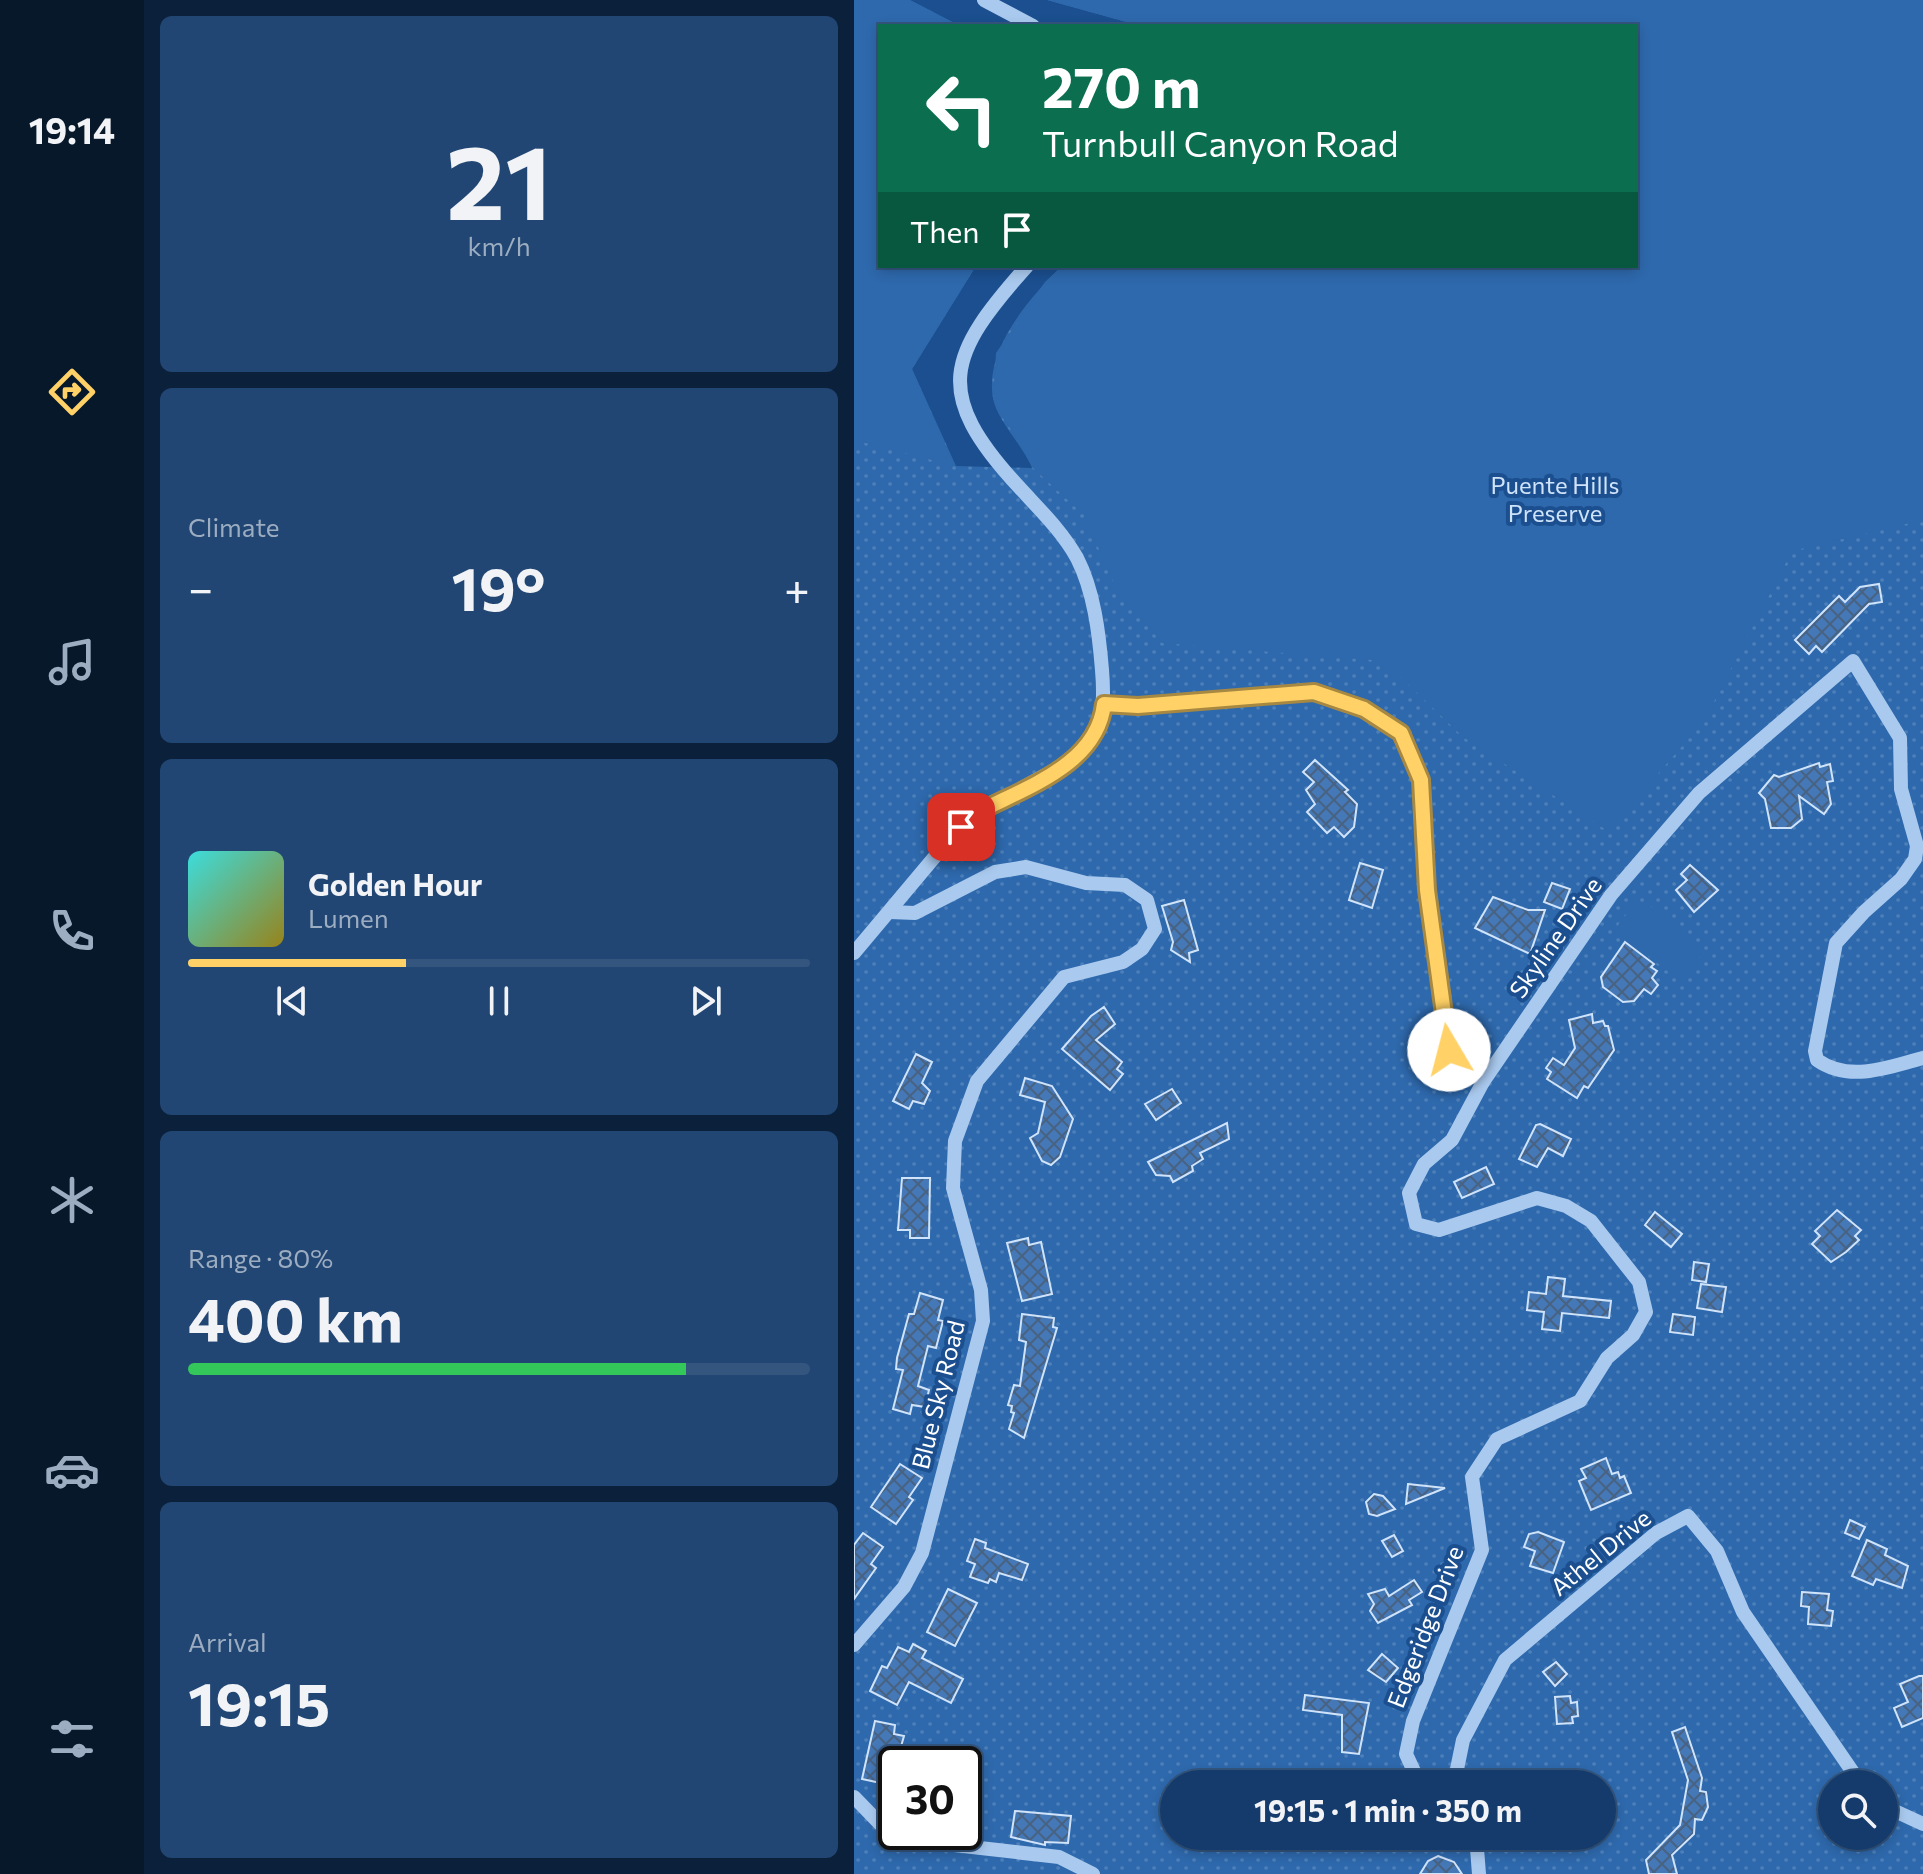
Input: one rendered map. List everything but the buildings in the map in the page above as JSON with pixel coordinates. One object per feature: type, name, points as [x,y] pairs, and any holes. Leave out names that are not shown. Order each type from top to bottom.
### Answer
[{"type":"street","points":[[984,0],[1029,24]]},
{"type":"street","points":[[854,953],[948,841],[975,814],[1058,770],[1088,746],[1102,721],[1104,704],[1095,618],[1078,560],[981,439],[968,415],[960,388],[961,364],[972,334],[1025,268]]},
{"type":"street","name":"Skyline Drive","points":[[1483,1082],[1611,895],[1699,793],[1853,661],[1900,738],[1901,789],[1917,846],[1915,859],[1901,879],[1864,912],[1836,943],[1815,1051],[1817,1060],[1832,1070],[1864,1073],[1923,1058]]},
{"type":"street","points":[[1104,704],[1138,706],[1314,692],[1364,709],[1401,733],[1421,780],[1427,890],[1449,1050],[1483,1082]]},
{"type":"street","name":"Blue Sky Road","points":[[854,1645],[904,1587],[922,1553],[983,1321],[981,1290],[953,1188],[955,1141],[977,1081],[1064,977],[1123,962],[1142,949],[1155,929],[1147,900],[1125,885],[1086,883],[1026,867],[995,872],[915,913],[890,912]]},
{"type":"street","name":"Edgeridge Drive","points":[[1413,1770],[1406,1754],[1413,1721],[1482,1550],[1472,1477],[1497,1439],[1580,1401],[1607,1358],[1633,1335],[1646,1312],[1639,1282],[1591,1221],[1566,1206],[1537,1198],[1439,1230],[1416,1224],[1409,1193],[1424,1164],[1452,1140],[1483,1082]]},
{"type":"street","name":"Athel Drive","points":[[1459,1770],[1463,1740],[1505,1660],[1656,1533],[1688,1516],[1717,1551],[1743,1612],[1851,1770]]},
{"type":"street","points":[[854,1797],[887,1831],[901,1839],[1059,1857],[1093,1874]]},
{"type":"street","points":[[1898,1812],[1923,1824]]},
{"type":"street","points":[[1477,1850],[1479,1874]]},
{"type":"green space","points":[[854,0],[910,0],[956,24],[878,24],[878,268],[975,268],[912,369],[956,466],[1032,468],[995,406],[992,380],[995,362],[1012,326],[1036,293],[1060,268],[1638,268],[1638,24],[1134,24],[1047,0],[1923,0],[1923,1874],[854,1874]]},
{"type":"green space","points":[[854,0],[910,0],[956,24],[878,24],[878,268],[975,268],[912,369],[955,466],[854,440]]},
{"type":"green space","name":"Puente Hills Preserve","points":[[1047,0],[1923,0],[1923,520],[1792,551],[1704,721],[1608,831],[1463,737],[1384,661],[1162,643],[1116,588],[1084,515],[1033,468],[993,399],[996,353],[1045,282],[1060,268],[1638,268],[1638,24],[1134,24]]},
{"type":"green space","points":[[1635,903],[1646,903],[1699,944],[1701,955],[1685,975],[1674,976],[1620,934],[1618,925]]},
{"type":"route","points":[[961,827],[975,814],[1076,758],[1096,735],[1104,704],[1138,706],[1314,692],[1364,709],[1401,733],[1421,780],[1427,890],[1449,1050]]}]
